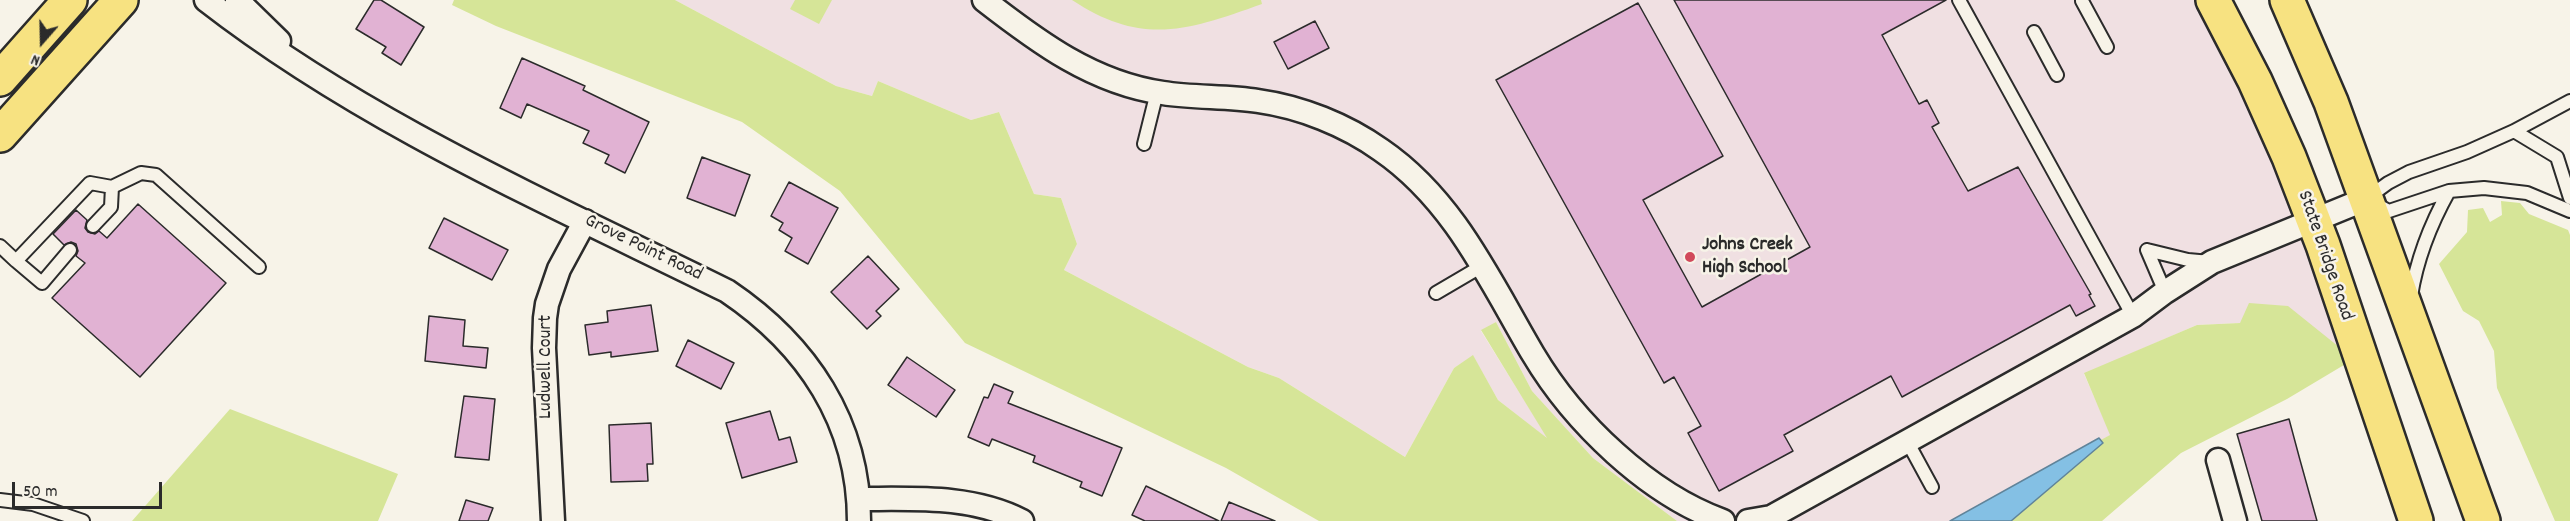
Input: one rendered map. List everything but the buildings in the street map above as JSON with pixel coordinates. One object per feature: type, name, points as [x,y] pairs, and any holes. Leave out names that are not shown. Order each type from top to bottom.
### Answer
[{"type":"highway","points":[[0,79],[70,0]]},
{"type":"highway","points":[[0,135],[121,0]]},
{"type":"highway","name":"State Bridge Road","points":[[2213,0],[2255,81],[2314,222],[2416,521]]},
{"type":"highway","points":[[2287,0],[2331,102],[2483,521]]},
{"type":"street","name":"Grove Point Road","points":[[206,0],[246,31],[368,110],[727,291],[754,309],[783,334],[813,371],[836,412],[852,457],[859,510]]},
{"type":"street","name":"Grove Point Road","points":[[237,0],[315,75]]},
{"type":"street","points":[[984,0],[1060,56],[1106,78],[1157,92],[1258,101],[1304,112],[1346,129],[1381,149],[1419,180],[1453,219],[1534,357],[1573,412],[1649,482],[1695,511],[1723,521]]},
{"type":"street","points":[[1748,521],[1772,517],[2133,316],[2164,292],[2212,262],[2366,199]]},
{"type":"street","name":"Ludwell Court","points":[[552,521],[544,348],[545,318],[547,304],[559,269],[585,220]]},
{"type":"street","points":[[2218,460],[2235,521]]},
{"type":"street","points":[[859,510],[936,498],[989,508],[1022,521]]},
{"type":"lane","points":[[1959,0],[2133,316]]},
{"type":"lane","points":[[2082,1],[2107,47]]},
{"type":"lane","points":[[2034,32],[2057,75]]},
{"type":"lane","points":[[1144,144],[1157,92]]},
{"type":"lane","points":[[2570,101],[2514,131],[2467,152],[2409,172],[2388,183],[2366,199],[2389,211],[2449,191],[2484,188],[2527,193],[2570,211]]},
{"type":"lane","points":[[2514,131],[2557,157],[2570,198]]},
{"type":"lane","points":[[16,261],[90,183],[112,188],[141,173],[156,175],[259,267]]},
{"type":"lane","points":[[93,226],[111,207],[112,188]]},
{"type":"lane","points":[[2408,315],[2416,268],[2432,222],[2449,191]]},
{"type":"lane","points":[[0,246],[42,283],[70,250]]},
{"type":"lane","points":[[2164,292],[2146,250],[2188,260],[2212,262]]},
{"type":"lane","points":[[1436,293],[1482,266]]},
{"type":"lane","points":[[1907,441],[1932,487]]},
{"type":"lane","points":[[0,500],[33,504],[83,521]]},
{"type":"shaded area","name":"Johns Creek High School","points":[[675,0],[2203,0],[2354,359],[2240,323],[2197,325],[2084,374],[2111,435],[1952,521],[1677,521],[1593,458],[1532,391],[1496,322],[1481,331],[1549,440],[1498,400],[1473,356],[1454,368],[1405,457],[1279,378],[1248,367],[1064,270],[1077,244],[1061,198],[1034,194],[999,112],[971,120],[878,81],[872,96],[836,86]]},
{"type":"green space","points":[[454,0],[675,0],[836,86],[872,96],[878,81],[971,120],[999,112],[1034,194],[1061,198],[1077,244],[1064,270],[1248,367],[1279,378],[1405,457],[1454,368],[1473,355],[1498,400],[1547,438],[1481,330],[1496,322],[1532,391],[1593,458],[1677,521],[1319,521],[1226,468],[965,343],[840,191],[742,122],[496,26],[452,5]]},
{"type":"green space","points":[[795,0],[832,0],[819,24],[790,9]]},
{"type":"green space","points":[[1072,0],[1261,0],[1262,4],[1189,27],[1144,29],[1121,24],[1098,15]]},
{"type":"green space","points":[[2501,201],[2520,203],[2529,214],[2568,230],[2570,235],[2570,521],[2555,521],[2497,388],[2494,351],[2479,321],[2463,311],[2439,264],[2467,232],[2468,210],[2483,208],[2490,222],[2502,215]]},
{"type":"green space","points":[[2249,303],[2288,306],[2354,359],[2287,399],[2181,453],[2102,521],[1952,521],[2110,435],[2084,373],[2197,325],[2240,323]]},
{"type":"green space","points":[[230,409],[398,474],[378,521],[132,521]]},
{"type":"water","points":[[2099,438],[2103,443],[2011,521],[1950,521]]},
{"type":"place","name":"Johns Creek High School","points":[[1690,257]]}]
